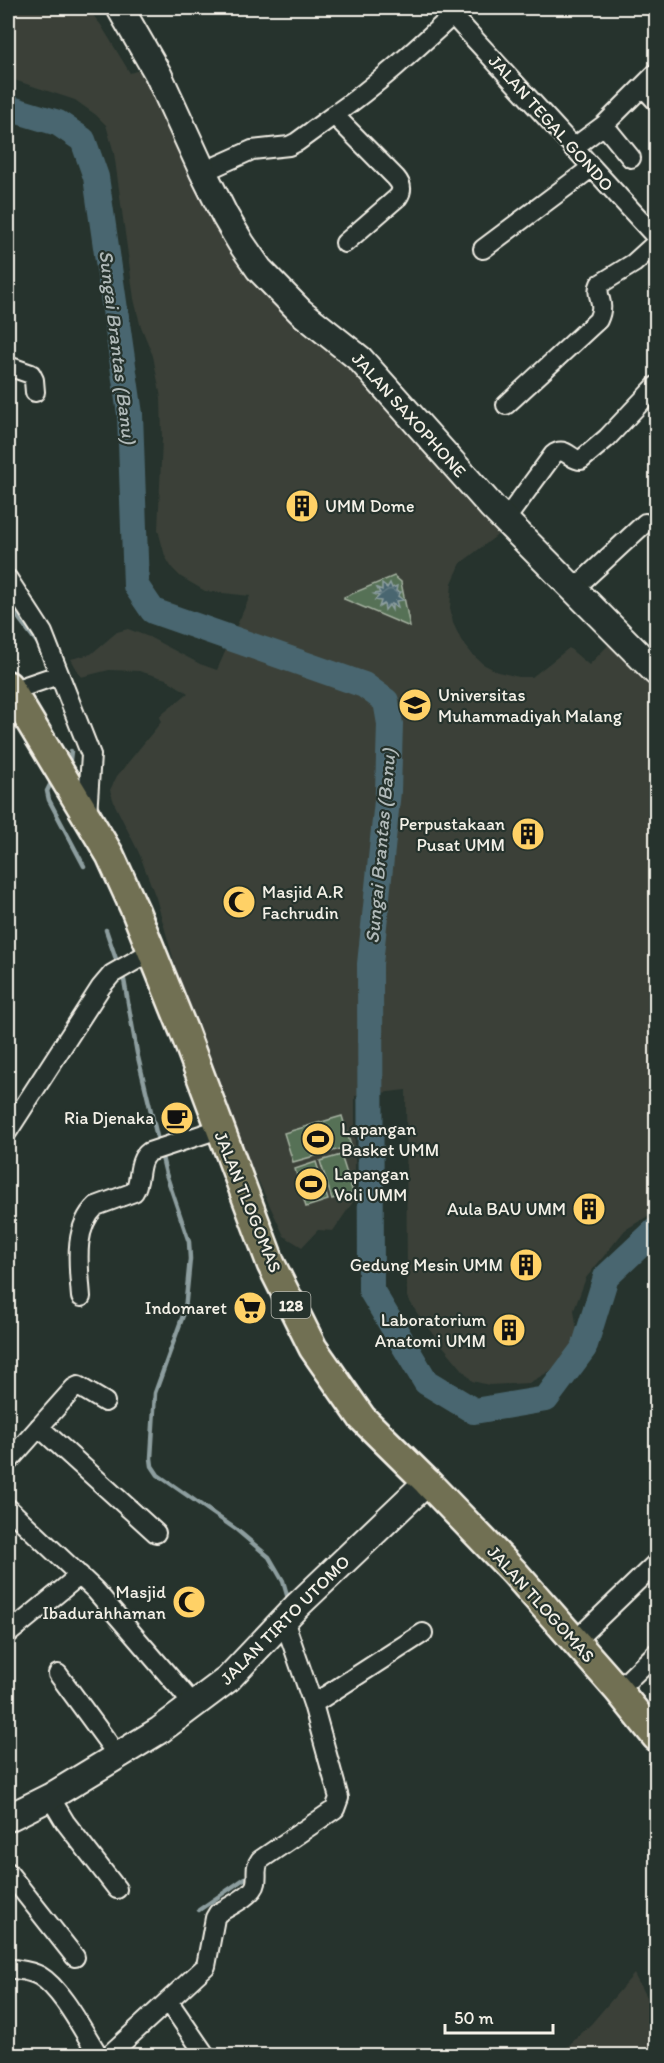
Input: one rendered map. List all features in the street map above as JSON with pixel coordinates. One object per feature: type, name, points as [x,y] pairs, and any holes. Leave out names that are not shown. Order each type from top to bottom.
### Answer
[{"type":"main road","name":"JALAN SAXOPHONE","points":[[120,8],[158,74],[203,172],[241,243],[259,269],[301,312],[360,359],[492,507],[652,660]]},
{"type":"main road","name":"JALAN TLOGOMAS","points":[[9,689],[110,855],[152,951],[271,1264],[313,1348],[362,1418],[514,1572],[656,1735]]},
{"type":"main road","name":"JALAN TIRTO UTOMO","points":[[8,1818],[50,1797],[160,1730],[233,1675],[290,1614],[427,1482]]},
{"type":"street","points":[[203,172],[252,150],[282,147],[297,142],[357,99],[410,56],[449,11]]},
{"type":"street","name":"JALAN TEGAL GONDO","points":[[449,11],[591,168],[657,237]]},
{"type":"street","points":[[573,148],[604,125],[657,73]]},
{"type":"street","points":[[644,87],[657,101]]},
{"type":"street","points":[[334,115],[402,187],[398,197],[345,243]]},
{"type":"street","points":[[604,125],[631,158]]},
{"type":"street","points":[[483,249],[591,168]]},
{"type":"street","points":[[506,405],[598,320],[602,304],[598,289],[600,284],[634,263],[657,243]]},
{"type":"street","points":[[8,366],[25,370],[31,374],[35,393]]},
{"type":"street","points":[[506,519],[557,451],[581,460],[607,438],[657,386]]},
{"type":"street","points":[[575,588],[645,523]]},
{"type":"street","points":[[8,579],[43,633],[91,755],[87,815]]},
{"type":"street","points":[[9,689],[58,675]]},
{"type":"street","points":[[8,1131],[101,987],[112,974],[152,951]]},
{"type":"street","points":[[81,1297],[79,1242],[88,1216],[96,1206],[134,1192],[137,1188],[144,1155],[219,1129]]},
{"type":"street","points":[[8,1462],[74,1388],[78,1386],[105,1402]]},
{"type":"street","points":[[39,1427],[156,1533]]},
{"type":"street","points":[[8,1508],[95,1590],[193,1704]]},
{"type":"street","points":[[575,1641],[653,1574]]},
{"type":"street","points":[[11,1625],[80,1575]]},
{"type":"street","points":[[108,2055],[206,1966],[215,1918],[218,1913],[251,1893],[256,1883],[256,1870],[260,1860],[335,1809],[338,1804],[339,1798],[317,1702],[290,1614]]},
{"type":"street","points":[[317,1702],[423,1634]]},
{"type":"street","points":[[618,1690],[657,1653]]},
{"type":"street","points":[[58,1674],[118,1756]]},
{"type":"street","points":[[50,1797],[65,1822],[117,1889]]},
{"type":"street","points":[[8,1872],[75,1957]]},
{"type":"street","points":[[8,1968],[39,1975],[51,1984],[99,2055]]},
{"type":"street","points":[[168,2002],[206,2055]]},
{"type":"shaded area","name":"Universitas Muhammadiyah Malang","points":[[8,8],[87,8],[101,25],[130,73],[145,68],[225,226],[342,347],[508,527],[461,563],[452,583],[450,608],[453,623],[461,640],[473,655],[483,664],[498,672],[519,677],[532,677],[569,648],[589,665],[615,638],[656,680],[656,1211],[625,1230],[586,1278],[574,1310],[579,1345],[575,1355],[529,1383],[489,1385],[472,1381],[422,1321],[407,1297],[406,1090],[355,1096],[355,1199],[333,1231],[318,1230],[302,1247],[284,1236],[247,1157],[194,1032],[156,898],[139,853],[110,790],[117,776],[161,722],[160,716],[188,693],[166,679],[139,671],[109,670],[81,677],[71,659],[91,654],[117,632],[128,629],[217,670],[250,596],[205,591],[181,577],[165,556],[158,530],[162,439],[161,398],[153,356],[140,324],[134,299],[114,153],[106,125],[75,100],[8,78]]},
{"type":"shaded area","points":[[634,1974],[648,2001],[656,1997],[656,2055],[559,2055],[591,2024]]},
{"type":"green space","points":[[394,576],[401,582],[410,627],[344,599],[344,597]]},
{"type":"green space","name":"Lapangan Basket UMM","points":[[342,1116],[351,1146],[293,1162],[284,1133]]},
{"type":"green space","name":"Lapangan Voli UMM","points":[[341,1155],[353,1193],[332,1199],[320,1161]]},
{"type":"green space","name":"Lapangan Voli UMM","points":[[316,1162],[328,1200],[306,1207],[295,1169]]},
{"type":"water","points":[[390,583],[392,588],[397,586],[396,591],[401,592],[398,596],[403,600],[396,601],[398,607],[392,604],[392,610],[389,605],[385,610],[384,604],[379,607],[381,601],[375,600],[379,596],[374,594],[380,593],[377,588],[382,590],[382,584],[387,588]]},
{"type":"waterway","name":"Sungai Brantas (Banu)","points":[[8,108],[58,123],[83,140],[96,177],[130,414],[136,586],[153,611],[364,685],[386,701],[390,724],[388,791],[370,964],[371,1290],[426,1382],[474,1411],[546,1399],[584,1348],[606,1277],[656,1230]]},
{"type":"waterway","points":[[8,604],[39,645]]},
{"type":"waterway","points":[[66,764],[70,760],[71,751]]},
{"type":"waterway","points":[[53,779],[47,791],[49,800],[84,866]]},
{"type":"waterway","points":[[106,930],[116,959]]},
{"type":"waterway","points":[[124,980],[137,1053],[159,1145]]},
{"type":"waterway","points":[[161,1153],[189,1242],[190,1259],[185,1310],[155,1393],[152,1466],[158,1475],[237,1530],[269,1557],[283,1581],[289,1602]]},
{"type":"waterway","points":[[199,1910],[251,1874]]},
{"type":"place","name":"UMM Dome","points":[[302,506]]},
{"type":"place","name":"Universitas Muhammadiyah Malang","points":[[415,705]]},
{"type":"place","name":"Perpustakaan Pusat UMM","points":[[528,834]]},
{"type":"place","name":"Masjid A.R Fachrudin","points":[[239,902]]},
{"type":"place","name":"Ria Djenaka","points":[[177,1118]]},
{"type":"place","name":"Lapangan Basket UMM","points":[[318,1139]]},
{"type":"place","name":"Lapangan Voli UMM","points":[[311,1184]]},
{"type":"place","name":"Aula BAU UMM","points":[[589,1209]]},
{"type":"place","name":"Gedung Mesin UMM","points":[[526,1265]]},
{"type":"place","name":"Indomaret","points":[[250,1308]]},
{"type":"place","name":"Laboratorium Anatomi UMM","points":[[509,1330]]},
{"type":"place","name":"Masjid Ibadurahhaman","points":[[189,1602]]}]
